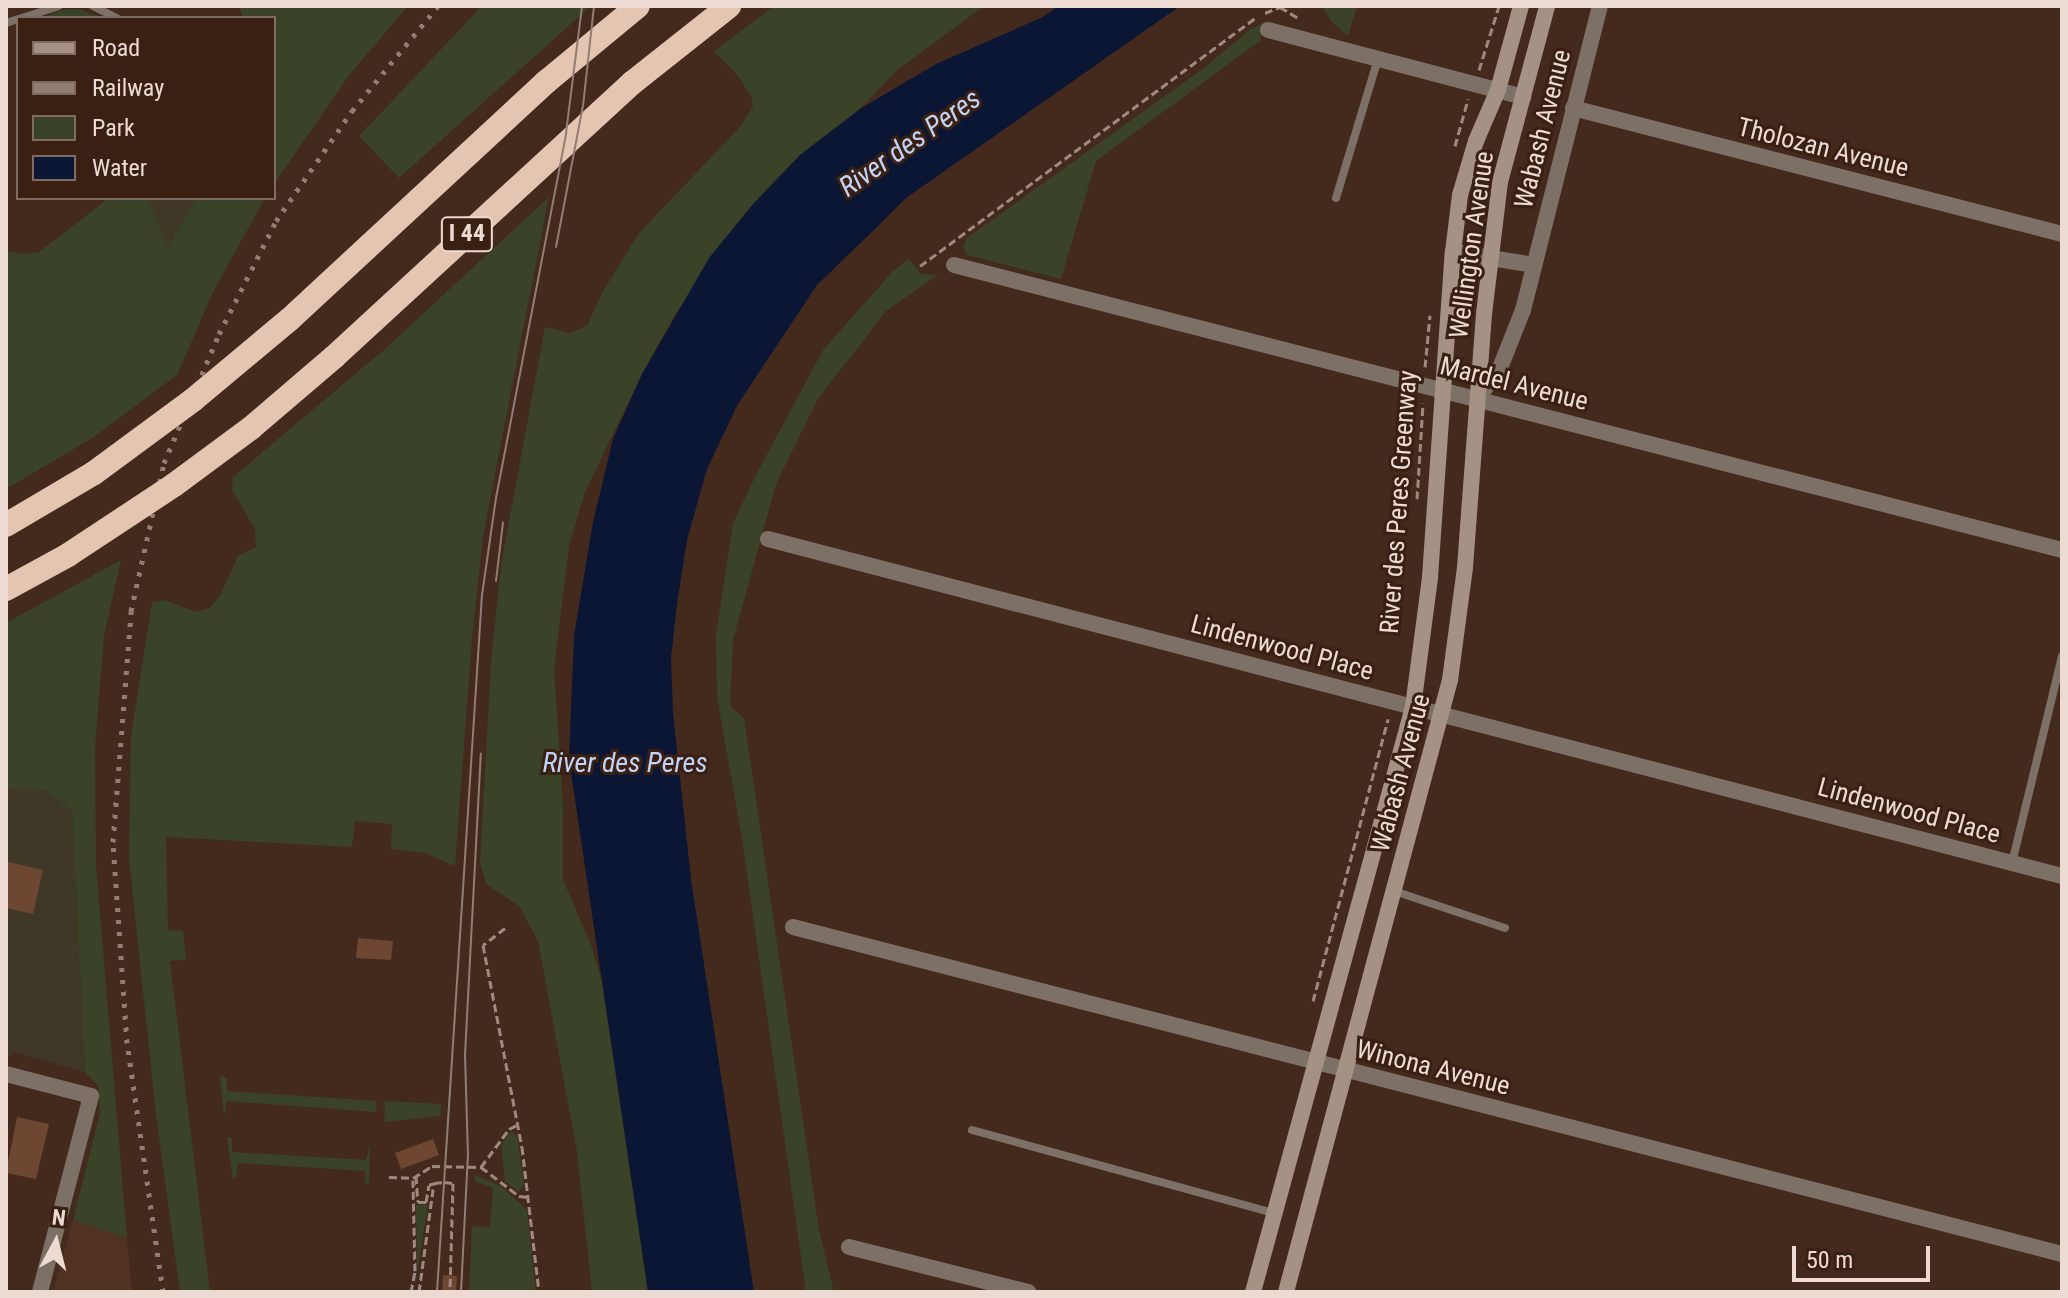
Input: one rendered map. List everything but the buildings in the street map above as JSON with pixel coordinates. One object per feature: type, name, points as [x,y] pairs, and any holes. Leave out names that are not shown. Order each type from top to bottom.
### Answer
[{"type":"highway","name":"I 44","points":[[6,525],[94,473],[181,409],[290,319],[546,82],[638,6]]},
{"type":"highway","name":"I 44","points":[[6,589],[68,555],[174,485],[251,428],[334,357],[553,154],[683,40],[729,6]]},
{"type":"main road","name":"Wellington Avenue","points":[[1443,392],[1460,195],[1476,141],[1498,90],[1521,6]]},
{"type":"main road","name":"Wellington Avenue","points":[[1477,399],[1489,258],[1500,182],[1547,6]]},
{"type":"main road","name":"Wabash Avenue","points":[[1253,1292],[1413,707],[1430,577],[1443,392]]},
{"type":"main road","name":"Wabash Avenue","points":[[1286,1292],[1450,680],[1465,567],[1477,399]]},
{"type":"street","name":"Wabash Avenue","points":[[1477,399],[1500,368],[1523,310],[1600,6]]},
{"type":"street","points":[[1268,30],[1523,97]]},
{"type":"street","name":"Tholozan Avenue","points":[[1573,108],[2062,234]]},
{"type":"street","points":[[1453,252],[1534,265]]},
{"type":"street","name":"Mardel Avenue","points":[[954,265],[2062,550]]},
{"type":"street","name":"Lindenwood Place","points":[[768,539],[2062,876]]},
{"type":"street","name":"Winona Avenue","points":[[793,927],[2062,1254]]},
{"type":"street","points":[[6,1074],[91,1096],[40,1292]]},
{"type":"street","points":[[849,1247],[1028,1292]]},
{"type":"lane","points":[[29,16],[58,6]]},
{"type":"lane","points":[[93,6],[113,16]]},
{"type":"lane","points":[[1336,198],[1378,59]]},
{"type":"lane","points":[[2012,863],[2062,656]]},
{"type":"lane","points":[[1394,891],[1505,928]]},
{"type":"lane","points":[[972,1130],[1274,1213]]},
{"type":"path","points":[[1455,147],[1499,6]]},
{"type":"path","points":[[920,266],[1250,21],[1280,7],[1296,14],[1310,41]]},
{"type":"path","name":"River des Peres Greenway","points":[[1418,509],[1416,492],[1430,313]]},
{"type":"path","points":[[1310,1014],[1393,702]]},
{"type":"path","points":[[505,928],[483,945],[518,1125],[539,1292]]},
{"type":"path","points":[[481,1167],[509,1129],[518,1125]]},
{"type":"path","points":[[389,1177],[414,1177],[432,1166],[481,1167],[519,1196],[528,1197]]},
{"type":"path","points":[[414,1177],[418,1202],[426,1202],[429,1185],[453,1183],[450,1292]]},
{"type":"path","points":[[411,1292],[415,1271],[414,1177]]},
{"type":"path","points":[[419,1292],[434,1183]]},
{"type":"shaded area","points":[[147,200],[196,200],[167,249]]},
{"type":"shaded area","points":[[6,789],[46,790],[72,811],[85,1072],[15,1052],[6,1059]]},
{"type":"shaded area","points":[[73,1220],[127,1238],[132,1292],[53,1292]]},
{"type":"green space","points":[[239,6],[408,6],[350,74],[276,181],[276,16],[242,16]]},
{"type":"green space","points":[[482,6],[591,6],[399,178],[359,136]]},
{"type":"green space","points":[[774,6],[984,6],[895,72],[860,109],[800,155],[676,313],[642,374],[585,492],[569,546],[554,669],[563,806],[563,880],[591,945],[607,999],[648,1292],[592,1292],[577,1152],[538,941],[519,906],[486,884],[480,863],[491,663],[501,565],[545,327],[569,333],[587,326],[603,291],[639,233],[739,128],[753,107],[751,96],[738,76],[714,51]]},
{"type":"green space","points":[[1322,6],[1357,6],[1348,36],[1331,21]]},
{"type":"green space","points":[[65,9],[80,9],[96,16],[46,16]]},
{"type":"green space","points":[[1265,22],[1260,41],[1096,161],[1061,279],[967,255],[963,247],[967,238],[1204,68],[1252,28]]},
{"type":"green space","points":[[549,197],[483,536],[455,866],[425,853],[391,849],[392,824],[355,821],[352,847],[166,837],[168,930],[183,931],[186,960],[170,961],[210,1292],[180,1292],[156,1115],[129,858],[131,736],[152,602],[165,600],[196,612],[210,608],[221,594],[238,556],[256,547],[255,529],[232,490],[233,477],[385,349]]},
{"type":"green space","points":[[106,200],[148,200],[168,247],[196,200],[264,200],[213,292],[177,375],[94,437],[6,489],[6,251],[25,254],[39,252]]},
{"type":"green space","points":[[909,259],[921,274],[938,275],[886,311],[818,399],[776,484],[733,640],[730,706],[744,718],[819,1230],[834,1292],[806,1292],[742,838],[717,697],[716,635],[733,523],[756,475],[823,350],[893,271]]},
{"type":"green space","points":[[121,560],[104,635],[95,747],[96,865],[127,1238],[73,1220],[100,1113],[98,1086],[85,1072],[72,811],[46,790],[6,789],[6,623]]},
{"type":"green space","points":[[220,1076],[227,1078],[227,1091],[377,1101],[376,1112],[227,1101],[224,1116]]},
{"type":"green space","points":[[385,1101],[441,1104],[440,1116],[384,1122]]},
{"type":"green space","points":[[511,1131],[517,1136],[524,1184],[519,1192],[505,1181],[501,1144]]},
{"type":"green space","points":[[227,1137],[232,1138],[232,1152],[366,1160],[370,1145],[369,1183],[365,1184],[365,1171],[238,1163],[236,1178],[233,1179]]},
{"type":"green space","points":[[475,1175],[501,1186],[527,1210],[536,1292],[469,1292],[472,1226],[490,1227],[493,1188],[475,1181]]},
{"type":"green space","points":[[416,1205],[428,1205],[414,1292],[417,1270]]},
{"type":"water","name":"River des Peres","points":[[1058,6],[1180,6],[906,198],[817,285],[738,404],[707,469],[687,540],[677,604],[671,658],[673,713],[691,879],[754,1292],[648,1292],[569,759],[574,635],[593,522],[613,439],[642,374],[709,258],[753,204],[800,155],[860,109],[936,64],[1043,17]]},
{"type":"tram line","points":[[437,1292],[482,595],[496,498],[566,133],[582,6]]},
{"type":"tram line","points":[[556,247],[583,106],[594,6]]},
{"type":"tram line","points":[[496,581],[503,522]]},
{"type":"tram line","points":[[461,1292],[468,1156],[465,1055],[481,753]]},
{"type":"railway","points":[[163,1292],[127,1043],[113,842],[131,611],[164,463],[219,334],[276,221],[352,111],[438,6]]}]
